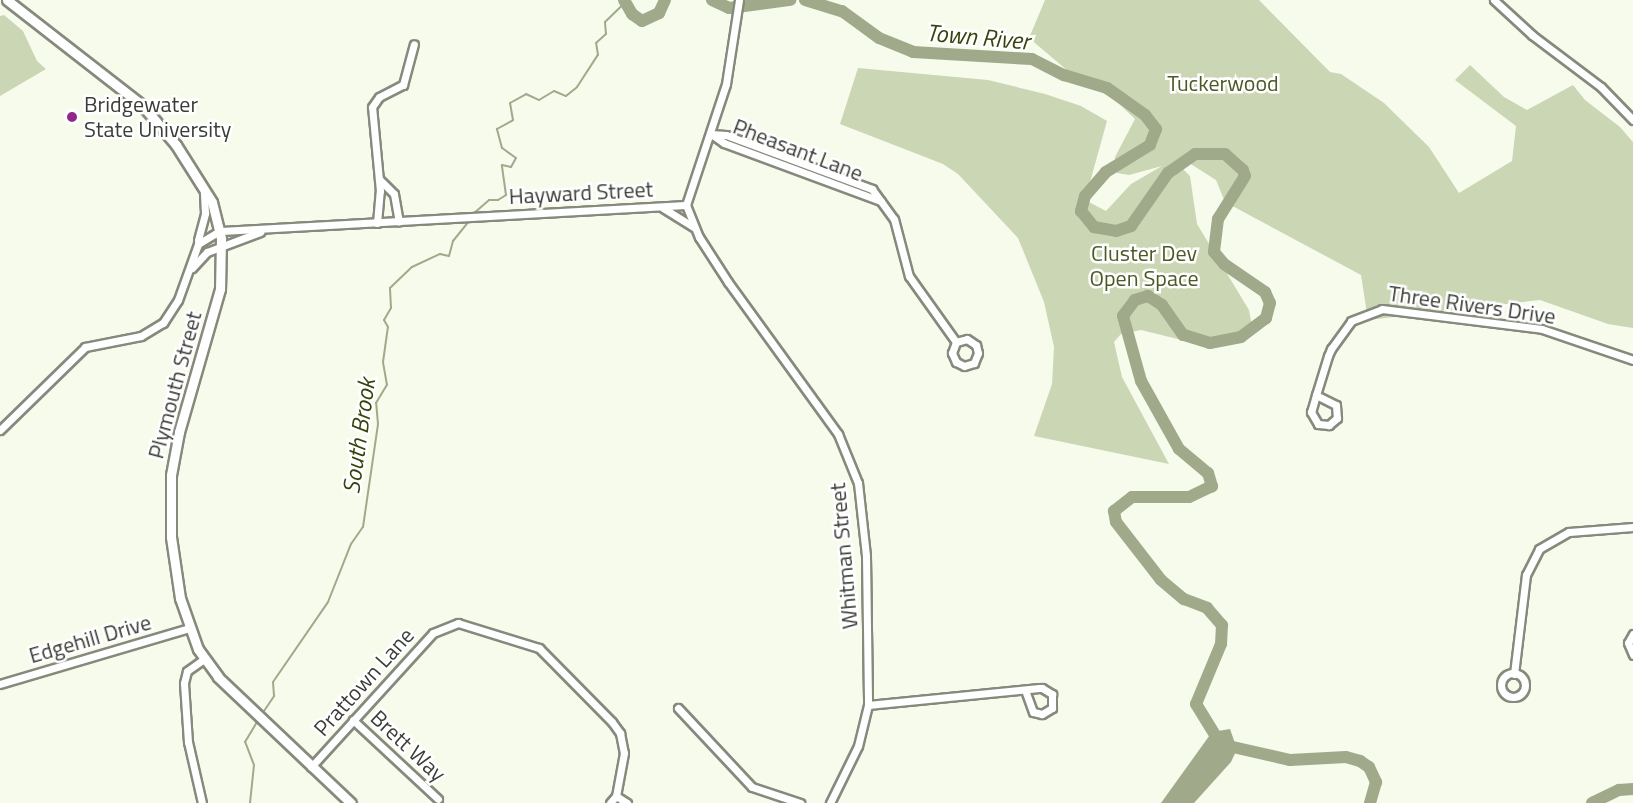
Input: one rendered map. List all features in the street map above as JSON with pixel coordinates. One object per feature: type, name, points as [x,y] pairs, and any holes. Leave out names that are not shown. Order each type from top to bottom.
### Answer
[{"type":"main road","name":"Plymouth Street","points":[[7,0],[143,106],[203,184],[220,231],[222,247],[218,304],[179,432],[171,475],[173,555],[189,628],[204,659],[260,720],[351,803]]},
{"type":"street","name":"Hayward Street","points":[[220,231],[686,205],[729,72],[739,0]]},
{"type":"street","points":[[1494,0],[1622,108],[1633,120]]},
{"type":"street","points":[[377,223],[378,179],[371,130],[372,107],[379,97],[403,85],[414,44]]},
{"type":"street","points":[[1622,108],[1633,113]]},
{"type":"street","name":"Pheasant Lane","points":[[710,134],[726,135],[865,184],[894,219],[909,276],[956,342]]},
{"type":"street","name":"Pheasant Lane","points":[[710,134],[724,143],[805,171],[881,201]]},
{"type":"street","points":[[785,164],[787,156]]},
{"type":"street","points":[[805,171],[807,163]]},
{"type":"street","points":[[378,179],[394,194],[399,222]]},
{"type":"street","points":[[0,430],[80,350],[141,336],[157,328],[175,306],[189,273],[205,219],[203,184]]},
{"type":"street","name":"Whitman Street","points":[[686,205],[694,227],[738,296],[832,425],[852,462],[866,550],[868,705],[858,746],[830,803]]},
{"type":"street","points":[[661,208],[694,227]]},
{"type":"street","name":"Hayward Street","points":[[189,273],[201,256],[266,230]]},
{"type":"street","points":[[193,254],[202,239],[220,231]]},
{"type":"street","name":"Three Rivers Drive","points":[[1316,395],[1332,400],[1338,408],[1337,418],[1329,425],[1321,425],[1312,417],[1316,395],[1328,356],[1341,331],[1362,314],[1382,309],[1542,329],[1633,360]]},
{"type":"street","points":[[1514,674],[1526,575],[1539,549],[1569,532],[1633,527]]},
{"type":"street","name":"Prattown Lane","points":[[311,767],[418,648],[444,627],[458,623],[517,639],[546,654],[620,733],[624,753],[616,796]]},
{"type":"street","name":"Edgehill Drive","points":[[0,684],[189,628]]},
{"type":"street","points":[[1633,634],[1628,643],[1633,655]]},
{"type":"street","points":[[202,803],[188,742],[184,683],[187,671],[204,659]]},
{"type":"street","points":[[868,705],[1025,690],[1050,692],[1054,699],[1050,710],[1042,714],[1033,712],[1025,690]]},
{"type":"street","points":[[678,708],[752,787],[800,803]]},
{"type":"street","name":"Brett Way","points":[[353,720],[439,799]]},
{"type":"street","points":[[610,803],[616,796],[627,803]]},
{"type":"green space","name":"Tuckerwood","points":[[1045,0],[1259,0],[1330,72],[1341,74],[1384,103],[1429,147],[1459,193],[1512,161],[1516,126],[1455,80],[1470,65],[1504,97],[1527,110],[1573,85],[1585,100],[1620,127],[1633,142],[1633,328],[1608,324],[1540,300],[1368,320],[1361,275],[1225,202],[1216,180],[1186,161],[1177,163],[1190,176],[1197,224],[1249,310],[1253,332],[1239,343],[1214,348],[1141,330],[1121,334],[1114,342],[1122,377],[1169,464],[1034,436],[1052,384],[1054,347],[1044,302],[1018,238],[958,174],[943,164],[840,124],[858,68],[988,80],[1045,94],[1081,106],[1107,121],[1085,200],[1106,211],[1131,184],[1162,166],[1129,175],[1117,173],[1115,157],[1135,119],[1112,97],[1068,71],[1029,38]]},
{"type":"green space","points":[[4,15],[23,31],[37,61],[46,69],[0,96],[0,16]]},
{"type":"shaded area","points":[[1230,729],[1237,749],[1231,762],[1194,803],[1161,803],[1212,732]]},
{"type":"waterway","name":"Town River","points":[[624,0],[632,14],[642,21],[659,13],[665,0]]},
{"type":"waterway","name":"Town River","points":[[712,0],[729,8],[790,0]]},
{"type":"waterway","name":"Town River","points":[[805,0],[842,11],[879,38],[913,52],[1032,59],[1064,75],[1107,88],[1145,115],[1156,129],[1150,145],[1106,172],[1085,196],[1081,211],[1094,227],[1116,231],[1131,226],[1168,173],[1195,154],[1225,154],[1243,170],[1245,176],[1218,219],[1214,252],[1224,264],[1265,292],[1270,303],[1266,318],[1241,337],[1210,343],[1183,335],[1162,305],[1148,296],[1135,300],[1123,316],[1141,381],[1179,449],[1208,473],[1212,486],[1189,497],[1132,497],[1114,511],[1116,522],[1161,580],[1184,599],[1207,608],[1222,625],[1221,644],[1196,704],[1220,743]]},
{"type":"waterway","name":"South Brook","points":[[473,214],[489,200],[498,200],[506,195],[502,165],[511,167],[516,158],[502,148],[497,129],[513,120],[510,103],[526,94],[539,100],[554,91],[566,96],[577,87],[598,55],[596,43],[606,34],[605,22],[625,3]]},
{"type":"waterway","name":"South Brook","points":[[262,714],[274,696],[273,682],[328,602],[351,544],[363,527],[378,424],[376,403],[387,385],[383,362],[388,327],[384,320],[391,308],[390,288],[412,267],[440,254],[449,256],[453,241],[471,219]]},
{"type":"waterway","name":"South Brook","points":[[250,803],[254,765],[245,742],[259,719]]},
{"type":"waterway","points":[[1224,745],[1290,760],[1346,757],[1360,761],[1369,767],[1376,782],[1370,803]]},
{"type":"waterway","points":[[1592,803],[1619,790],[1633,789]]},
{"type":"place","name":"Bridgewater State University","points":[[72,117]]},
{"type":"park label","name":"Cluster Dev Open Space","points":[[1144,266]]}]
